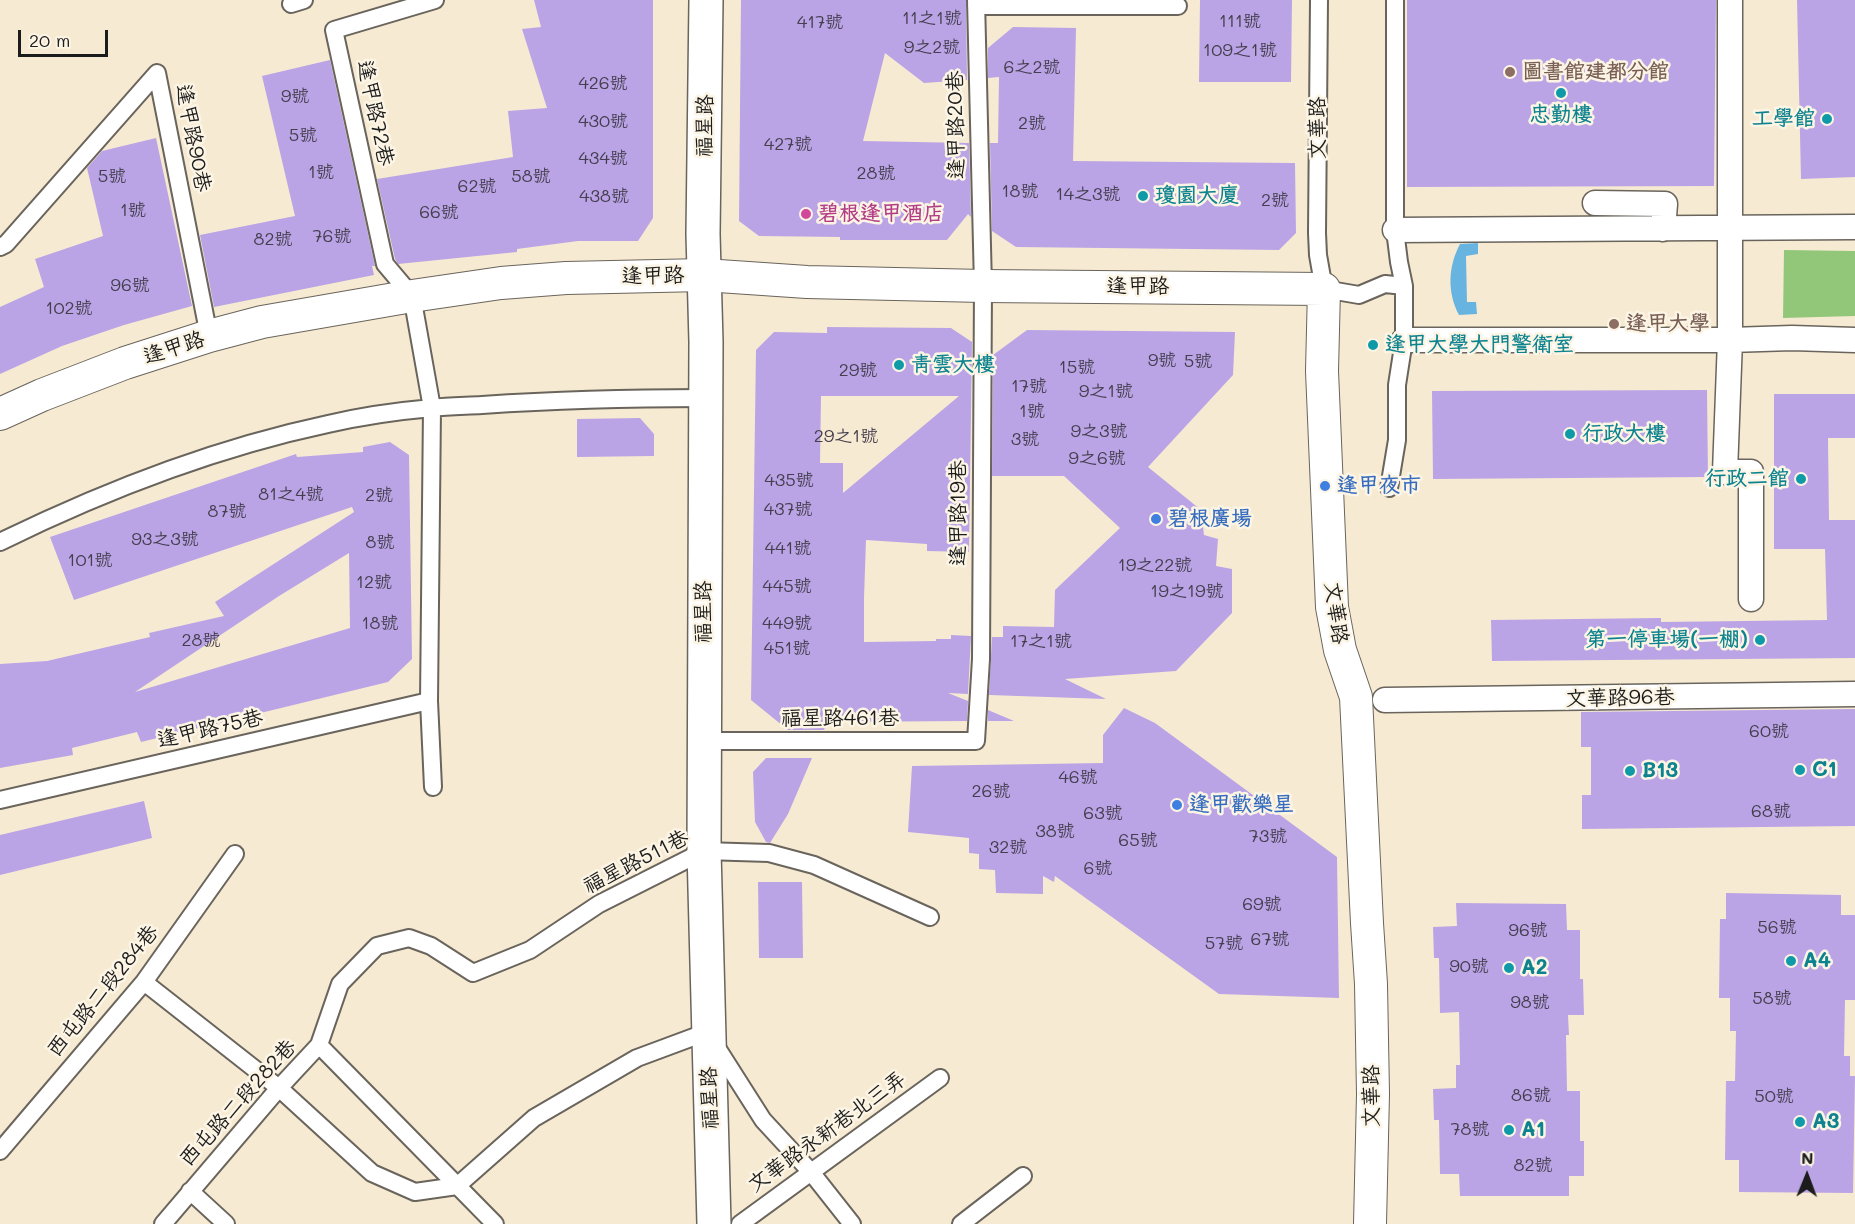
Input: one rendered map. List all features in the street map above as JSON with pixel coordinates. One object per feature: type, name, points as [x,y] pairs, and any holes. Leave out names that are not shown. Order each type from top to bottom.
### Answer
[{"type":"street","name":"福星路","points":[[706,0],[704,851],[707,1032],[714,1224]]},
{"type":"street","points":[[1731,0],[1730,340],[1725,472],[1751,472],[1751,599]]},
{"type":"street","points":[[1595,203],[1665,204],[1663,229]]},
{"type":"street","points":[[1395,230],[1855,227]]},
{"type":"street","name":"逢甲路","points":[[0,414],[115,367],[208,336],[261,322],[412,296],[501,284],[566,278],[704,275],[807,282],[983,286],[1324,289]]},
{"type":"street","name":"文華路","points":[[1324,289],[1322,371],[1332,607],[1340,650],[1356,697],[1371,984],[1373,1094],[1370,1224]]},
{"type":"street","points":[[1404,340],[1792,338],[1855,340]]},
{"type":"street","name":"文華路96巷","points":[[1385,700],[1855,694]]},
{"type":"lane","name":"逢甲路72巷","points":[[412,296],[385,264],[334,30],[432,0]]},
{"type":"lane","name":"文華路","points":[[1318,0],[1317,233],[1324,289]]},
{"type":"lane","points":[[1389,488],[1397,440],[1397,385],[1404,340],[1404,286],[1395,230],[1395,0]]},
{"type":"lane","points":[[976,3],[1178,6]]},
{"type":"lane","name":"逢甲路20巷","points":[[976,3],[983,286]]},
{"type":"lane","name":"逢甲路90巷","points":[[0,247],[6,244],[157,73],[208,336]]},
{"type":"lane","points":[[1324,289],[1359,295],[1384,285],[1404,286]]},
{"type":"lane","name":"逢甲路19巷","points":[[976,741],[981,660],[983,286]]},
{"type":"lane","points":[[412,296],[432,408],[429,701],[432,787]]},
{"type":"lane","points":[[0,542],[41,522],[182,466],[265,439],[330,423],[432,408],[610,398],[704,398]]},
{"type":"lane","name":"逢甲路75巷","points":[[0,800],[429,701]]},
{"type":"lane","name":"福星路461巷","points":[[704,741],[976,741]]},
{"type":"lane","name":"福星路511巷","points":[[473,973],[530,950],[599,904],[704,851],[769,854],[814,865],[930,917]]},
{"type":"lane","name":"西屯路二段284巷","points":[[0,1151],[144,982],[235,854]]},
{"type":"lane","name":"西屯路二段282巷","points":[[162,1224],[319,1045],[340,984],[377,946],[409,938],[431,946],[473,973]]},
{"type":"lane","points":[[144,982],[279,1088],[372,1173],[415,1192],[457,1186],[534,1118],[637,1058],[707,1032],[763,1120],[811,1172],[852,1224]]},
{"type":"lane","points":[[319,1045],[495,1224]]},
{"type":"lane","name":"文華路永新巷北三弄","points":[[740,1224],[940,1078]]},
{"type":"lane","points":[[961,1224],[1023,1176]]},
{"type":"lane","points":[[190,1191],[226,1224]]},
{"type":"green space","points":[[1784,250],[1855,251],[1855,316],[1783,318]]},
{"type":"water","points":[[1478,243],[1478,254],[1466,256],[1467,302],[1476,302],[1477,314],[1459,315],[1452,297],[1450,280],[1453,262],[1460,244]]},
{"type":"building","points":[[534,0],[653,0],[653,218],[638,241],[578,241],[517,249],[517,252],[398,264],[377,179],[513,157],[508,111],[547,108],[522,29],[541,27]]},
{"type":"building","points":[[741,0],[966,0],[967,80],[924,83],[885,53],[863,141],[969,143],[971,217],[968,214],[947,240],[840,240],[840,237],[759,236],[739,221]]},
{"type":"building","points":[[1200,0],[1292,0],[1291,82],[1199,82]]},
{"type":"building","name":"忠勤樓","points":[[1407,0],[1716,0],[1714,186],[1407,187]]},
{"type":"building","name":"工學館","points":[[1797,0],[1855,0],[1855,177],[1801,179]]},
{"type":"building","name":"瓊園大廈","points":[[1013,27],[1076,28],[1073,161],[1295,163],[1296,233],[1279,250],[1016,247],[992,231],[990,143],[998,143],[999,77],[988,78],[988,48]]},
{"type":"building","points":[[330,60],[375,266],[372,266],[374,275],[214,307],[200,235],[295,216],[262,76]]},
{"type":"building","points":[[156,138],[192,306],[124,325],[62,346],[0,374],[0,307],[44,287],[35,259],[103,236],[87,168],[102,151]]},
{"type":"building","points":[[827,327],[951,328],[972,342],[969,552],[927,551],[927,544],[866,540],[864,598],[864,642],[936,641],[936,639],[951,639],[951,635],[971,636],[968,694],[948,693],[968,701],[967,721],[828,722],[824,730],[788,730],[751,700],[756,350],[774,332],[827,333]],"holes":[[[821,396],[959,396],[843,493],[843,463],[820,463]]]},
{"type":"building","name":"碧根廣場","points":[[1027,330],[1235,332],[1233,375],[1148,467],[1201,510],[1204,535],[1218,539],[1216,566],[1232,569],[1232,613],[1176,671],[1065,679],[1106,699],[989,695],[992,637],[1003,637],[1003,626],[1054,627],[1055,590],[1120,528],[1064,476],[992,476],[993,355]]},
{"type":"building","name":"行政大樓","points":[[1707,390],[1708,477],[1433,479],[1432,391]]},
{"type":"building","points":[[1774,394],[1855,394],[1855,438],[1828,438],[1829,520],[1855,520],[1855,658],[1492,661],[1491,620],[1661,618],[1661,622],[1827,620],[1825,549],[1774,549]]},
{"type":"building","points":[[640,418],[654,434],[654,456],[577,457],[577,419]]},
{"type":"building","points":[[390,442],[409,455],[412,659],[388,682],[141,742],[137,732],[72,748],[73,755],[0,768],[0,664],[47,661],[150,637],[149,633],[224,616],[215,602],[354,512],[352,507],[74,600],[50,537],[296,454],[297,457],[363,452],[363,447]],"holes":[[[349,553],[350,628],[135,692],[279,596]]]},
{"type":"building","name":"逢甲歡樂星","points":[[1124,708],[1155,723],[1337,857],[1339,998],[1219,994],[1055,876],[1054,882],[1043,876],[1043,894],[996,893],[995,870],[979,869],[979,854],[969,853],[969,838],[908,832],[912,766],[1103,763],[1103,735]]},
{"type":"building","points":[[1855,709],[1855,826],[1582,829],[1582,795],[1591,795],[1591,747],[1581,747],[1581,712]]},
{"type":"building","points":[[988,710],[1014,721],[988,721]]},
{"type":"building","points":[[766,758],[812,758],[788,814],[770,843],[766,842],[755,822],[753,772]]},
{"type":"building","points":[[144,801],[152,838],[0,875],[0,835]]},
{"type":"building","points":[[758,882],[802,882],[803,958],[759,958]]},
{"type":"building","points":[[1726,893],[1841,895],[1841,915],[1855,915],[1855,1000],[1845,1000],[1844,1056],[1850,1056],[1850,1076],[1855,1076],[1853,1193],[1739,1192],[1739,1160],[1725,1160],[1726,1081],[1735,1081],[1736,1031],[1730,1031],[1730,998],[1719,998],[1720,919],[1726,919]]},
{"type":"building","points":[[1456,903],[1566,904],[1567,930],[1580,930],[1580,979],[1583,979],[1584,1015],[1568,1015],[1569,1035],[1566,1035],[1567,1091],[1580,1091],[1580,1141],[1584,1141],[1584,1176],[1569,1176],[1569,1196],[1460,1196],[1459,1174],[1440,1174],[1439,1120],[1434,1120],[1433,1089],[1456,1088],[1456,1065],[1460,1065],[1459,1012],[1440,1013],[1439,958],[1434,958],[1433,927],[1457,926]]},
{"type":"place","name":"圖書館建都分館","points":[[1510,72]]},
{"type":"place","name":"忠勤樓","points":[[1561,93]]},
{"type":"place","name":"工學館","points":[[1827,119]]},
{"type":"place","name":"瓊園大廈","points":[[1143,196]]},
{"type":"place","name":"碧根逢甲酒店","points":[[806,214]]},
{"type":"place","name":"逢甲大學","points":[[1614,324]]},
{"type":"place","name":"逢甲大學大門警衛室","points":[[1373,345]]},
{"type":"place","name":"青雲大樓","points":[[899,365]]},
{"type":"place","name":"行政大樓","points":[[1570,434]]},
{"type":"place","name":"行政二館","points":[[1801,479]]},
{"type":"place","name":"逢甲夜市","points":[[1325,486]]},
{"type":"place","name":"碧根廣場","points":[[1156,519]]},
{"type":"place","name":"第一停車場(一棚)","points":[[1760,640]]},
{"type":"place","name":"C1","points":[[1800,770]]},
{"type":"place","name":"B13","points":[[1630,771]]},
{"type":"place","name":"逢甲歡樂星","points":[[1177,805]]},
{"type":"place","name":"A4","points":[[1791,961]]},
{"type":"place","name":"A2","points":[[1509,968]]},
{"type":"place","name":"A3","points":[[1800,1122]]},
{"type":"place","name":"A1","points":[[1509,1130]]}]
